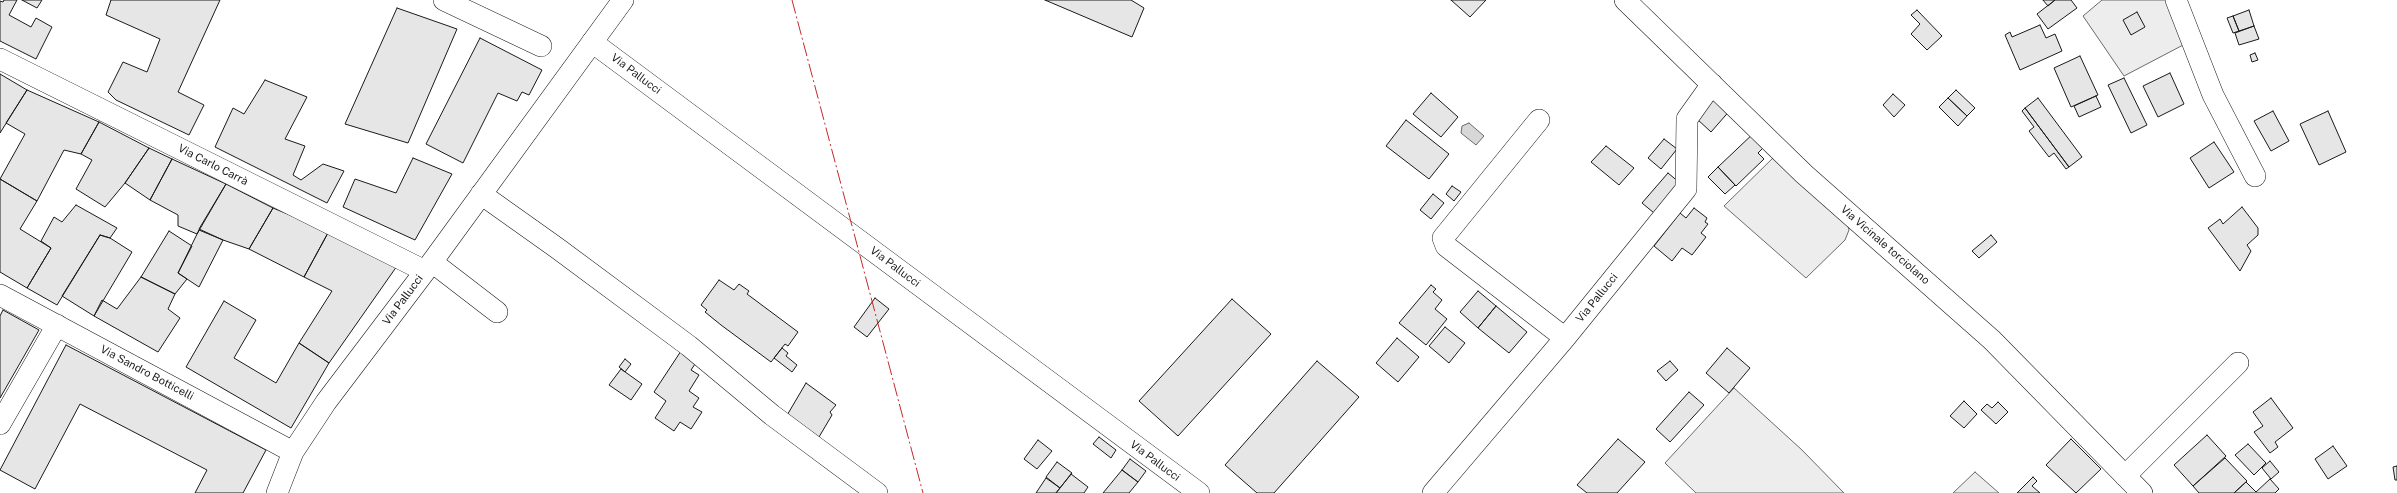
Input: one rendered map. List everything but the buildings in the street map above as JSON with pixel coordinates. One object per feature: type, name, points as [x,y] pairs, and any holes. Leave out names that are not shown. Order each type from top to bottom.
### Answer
[{"type":"street","points":[[444,0],[541,46]]},
{"type":"street","name":"Via Pallucci","points":[[276,491],[293,452],[326,402],[429,267],[623,0]]},
{"type":"street","name":"Via Vicinale torciolano","points":[[1625,0],[1804,174],[1992,340],[2142,493]]},
{"type":"street","points":[[2176,0],[2213,95],[2256,176]]},
{"type":"street","name":"Via Pallucci","points":[[592,42],[1199,493]]},
{"type":"street","name":"Via Carlo Carrà","points":[[0,59],[429,267],[497,312]]},
{"type":"street","name":"Via Pallucci","points":[[1433,493],[1565,338],[1686,189],[1687,119],[1712,84]]},
{"type":"street","points":[[1539,120],[1443,238],[1446,246],[1565,338]]},
{"type":"street","points":[[481,194],[557,248],[689,346],[772,415],[877,493]]},
{"type":"street","name":"Via Sandro Botticelli","points":[[0,295],[293,452]]},
{"type":"street","points":[[0,424],[57,325]]},
{"type":"street","points":[[2125,476],[2238,363]]},
{"type":"shaded area","points":[[2102,0],[2166,0],[2185,44],[2124,76],[2083,16]]},
{"type":"shaded area","points":[[1469,123],[1484,136],[1476,145],[1461,133],[1462,126]]},
{"type":"shaded area","points":[[1775,156],[1846,217],[1849,230],[1845,240],[1806,278],[1724,206]]},
{"type":"shaded area","points":[[1734,388],[1802,450],[1844,493],[1696,493],[1665,463]]},
{"type":"shaded area","points":[[1975,472],[1999,493],[1953,493]]},
{"type":"power","points":[[792,0],[923,493]]}]
